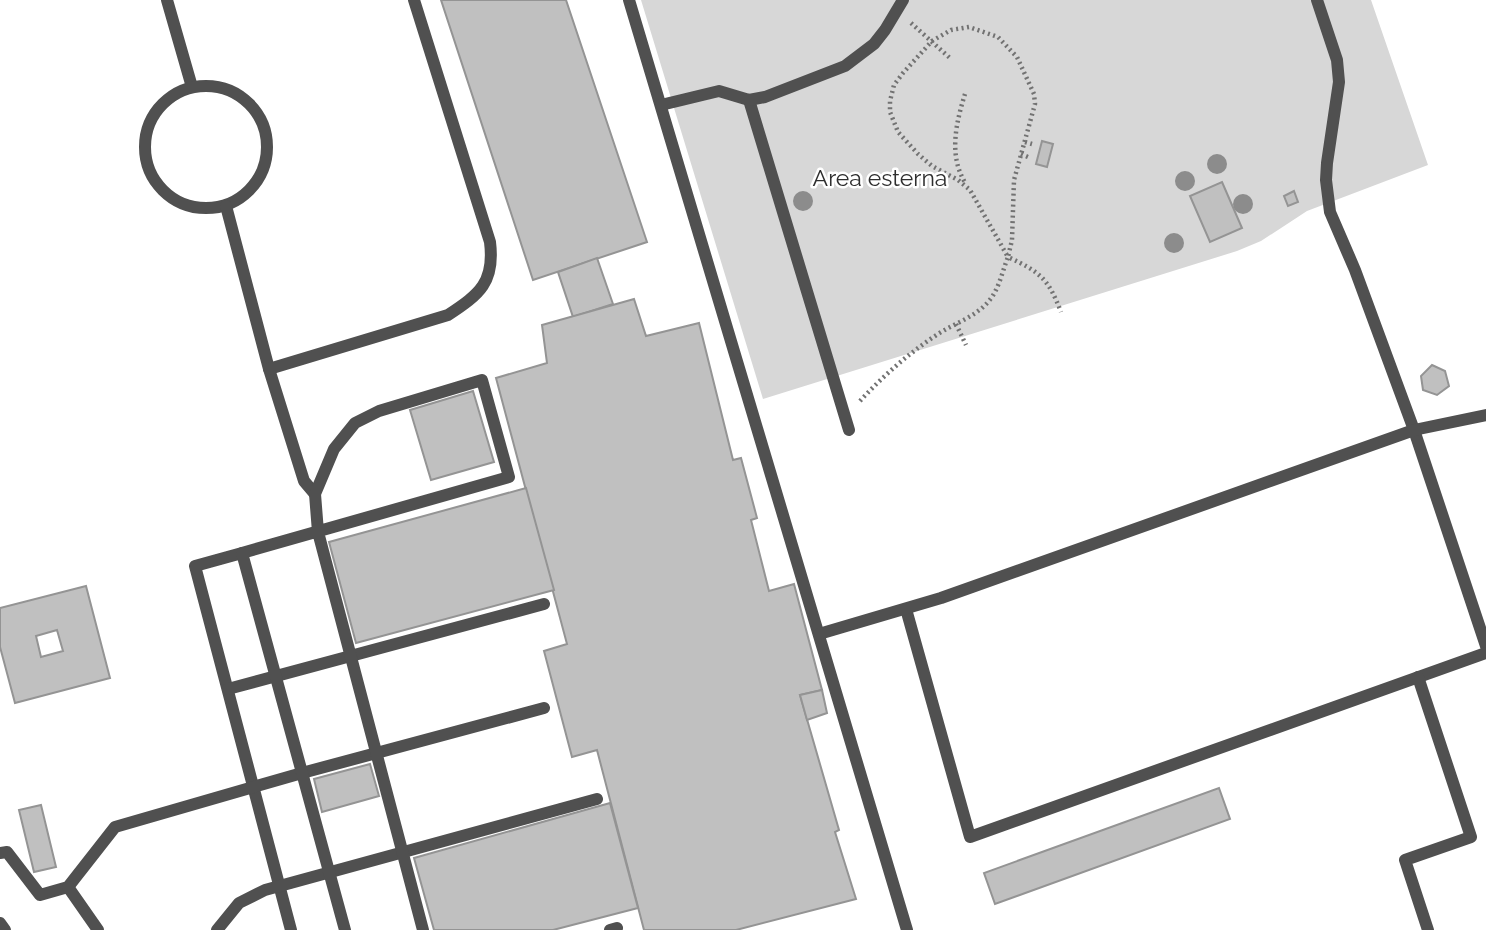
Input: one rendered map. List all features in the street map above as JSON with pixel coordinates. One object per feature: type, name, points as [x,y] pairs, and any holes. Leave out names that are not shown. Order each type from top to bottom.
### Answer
[{"type":"lane","points":[[167,0],[192,87]]},
{"type":"lane","points":[[269,369],[448,315],[469,301],[486,282],[493,263],[490,242],[414,0]]},
{"type":"lane","points":[[629,0],[907,930]]},
{"type":"lane","points":[[1317,0],[1337,60],[1339,82],[1327,163],[1330,212],[1355,270],[1414,430],[1486,646]]},
{"type":"lane","points":[[661,105],[719,91],[749,100],[765,97],[845,66],[874,44],[900,5]]},
{"type":"lane","points":[[213,86],[233,92],[250,103],[262,120],[268,140],[267,161],[258,180],[244,196],[226,206],[206,209],[187,206],[162,189],[147,164],[145,145],[149,126],[159,108],[173,95],[192,87],[213,86]]},
{"type":"lane","points":[[749,100],[847,424]]},
{"type":"lane","points":[[226,206],[269,369],[304,481],[315,494]]},
{"type":"lane","points":[[291,930],[195,566],[318,532],[509,477],[482,380],[379,411],[355,423],[334,449],[315,494],[318,532],[423,930]]},
{"type":"lane","points":[[819,634],[906,609],[1414,430],[1486,415]]},
{"type":"lane","points":[[242,553],[345,930]]},
{"type":"lane","points":[[228,689],[544,604]]},
{"type":"lane","points":[[906,609],[970,837],[1486,653]]},
{"type":"lane","points":[[1418,677],[1471,836],[1405,860],[1428,930]]},
{"type":"lane","points":[[0,853],[7,852],[40,895],[68,887],[114,827],[544,708]]},
{"type":"lane","points":[[216,930],[239,903],[265,890],[597,799]]},
{"type":"lane","points":[[68,887],[98,930]]},
{"type":"lane","points":[[0,923],[5,930]]},
{"type":"path","points":[[900,5],[951,59]]},
{"type":"path","points":[[847,424],[905,357],[986,304],[994,294],[1008,257],[1012,240],[1014,180],[1035,104],[1034,94],[1010,48],[998,37],[970,27],[951,30],[932,41],[894,85],[890,112],[898,132],[918,155],[970,190]]},
{"type":"path","points":[[965,94],[955,136],[960,174],[1008,257],[1023,264],[1052,287],[1061,312]]},
{"type":"path","points":[[1025,142],[1032,144]]},
{"type":"path","points":[[1021,154],[1028,157]]},
{"type":"path","points":[[957,324],[966,345]]},
{"type":"green space","name":"Area esterna","points":[[641,0],[1371,0],[1428,165],[1307,211],[1261,241],[1237,251],[763,399]]},
{"type":"building","points":[[441,0],[566,0],[647,242],[533,280]]},
{"type":"building","points":[[1042,141],[1053,144],[1047,167],[1036,164]]},
{"type":"building","points":[[1222,182],[1242,228],[1210,242],[1190,196]]},
{"type":"building","points":[[1294,191],[1298,202],[1288,206],[1284,196]]},
{"type":"building","points":[[597,258],[613,304],[573,317],[558,272]]},
{"type":"building","points":[[634,299],[646,336],[699,323],[733,460],[741,458],[757,518],[751,520],[769,591],[794,584],[822,690],[800,695],[839,830],[835,832],[856,899],[736,930],[644,930],[597,750],[572,757],[544,651],[567,644],[496,378],[547,363],[542,325]]},
{"type":"building","points":[[1432,365],[1445,371],[1449,386],[1437,395],[1423,390],[1421,376]]},
{"type":"building","points":[[473,391],[494,462],[431,480],[410,410]]},
{"type":"building","points":[[526,488],[554,590],[356,643],[329,542]]},
{"type":"building","points":[[86,586],[110,678],[15,703],[0,647],[0,608]],"holes":[[[57,630],[63,651],[41,657],[36,636]]]},
{"type":"building","points":[[822,690],[827,713],[807,720],[800,695]]},
{"type":"building","points":[[370,764],[379,796],[322,812],[314,779]]},
{"type":"building","points":[[1219,788],[1230,819],[995,904],[984,873]]},
{"type":"building","points":[[610,803],[638,908],[553,930],[434,930],[414,858]]},
{"type":"building","points":[[41,805],[56,867],[34,872],[19,810]]}]
